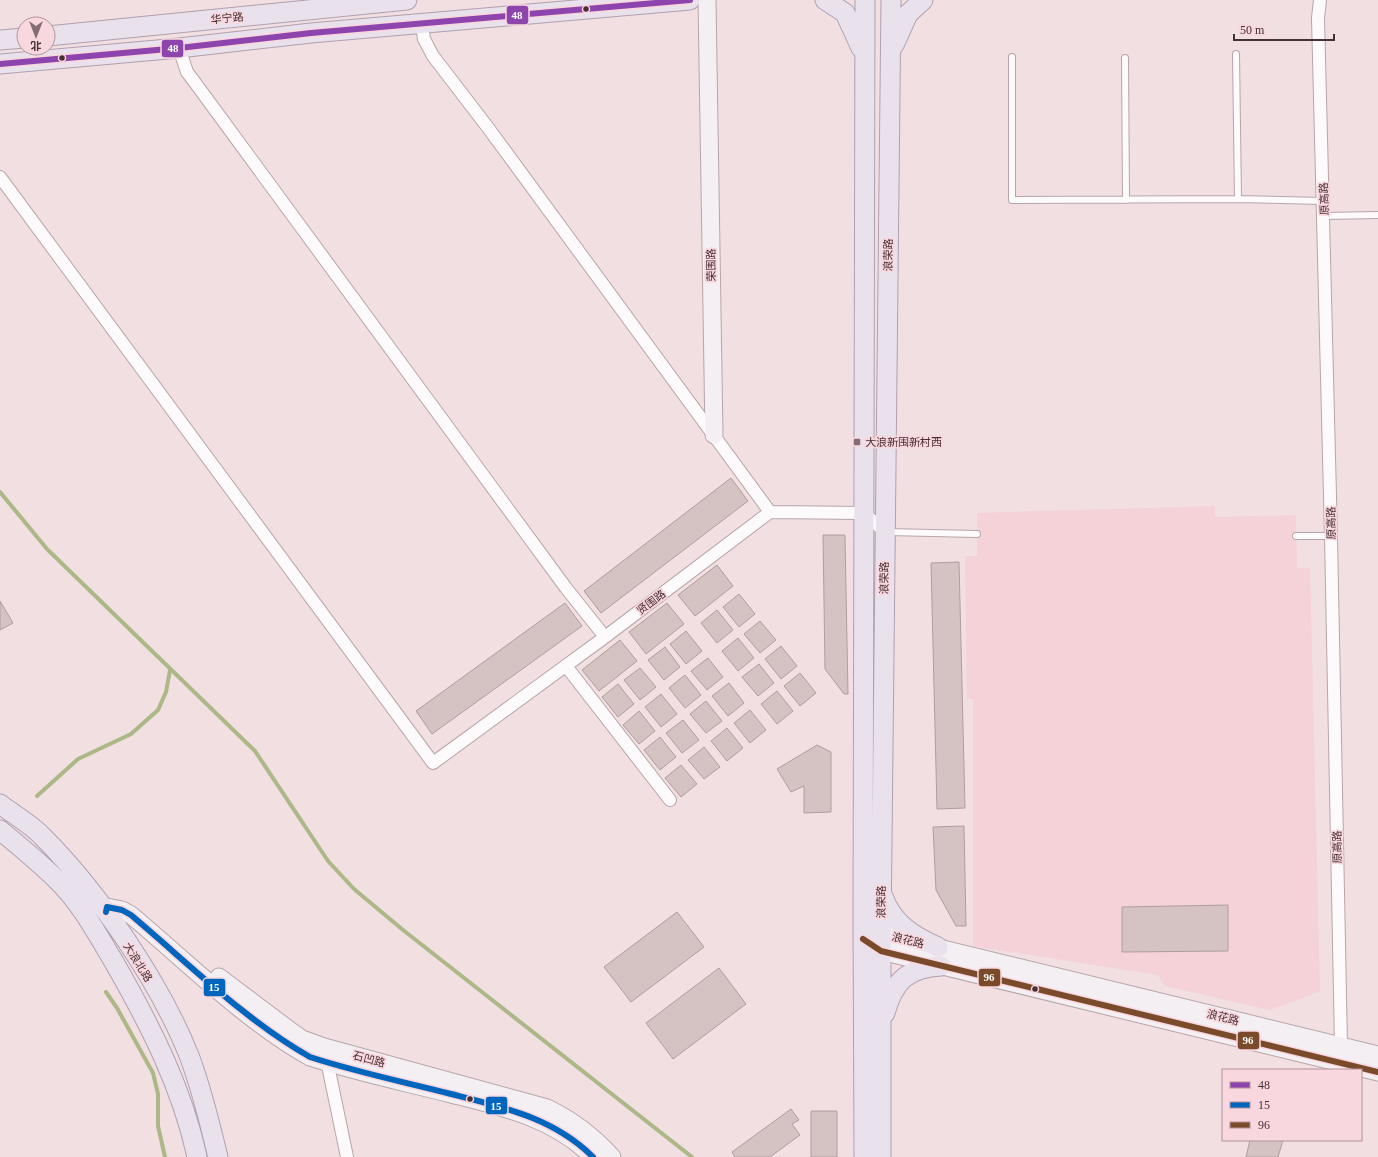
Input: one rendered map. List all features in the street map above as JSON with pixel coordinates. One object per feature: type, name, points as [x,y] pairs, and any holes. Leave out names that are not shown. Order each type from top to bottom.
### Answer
[{"type":"main road","name":"华宁路","points":[[56,35],[407,0]]},
{"type":"main road","points":[[0,64],[179,48],[311,33],[690,0]]},
{"type":"main road","name":"荣围路","points":[[707,0],[714,435]]},
{"type":"main road","points":[[825,0],[839,7],[847,16],[862,50],[865,67]]},
{"type":"main road","name":"浪荣路","points":[[864,1157],[865,0]]},
{"type":"main road","name":"浪荣路","points":[[881,1157],[881,891],[891,0]]},
{"type":"main road","points":[[890,58],[895,40],[908,14],[923,0]]},
{"type":"main road","points":[[0,40],[16,39]]},
{"type":"main road","name":"大浪北路","points":[[0,804],[42,835],[70,865],[106,912],[150,980],[169,1013],[187,1052],[208,1116],[218,1157]]},
{"type":"main road","name":"大浪北路","points":[[0,830],[58,880],[81,908],[103,943],[147,1020],[167,1061],[197,1157]]},
{"type":"main road","points":[[881,891],[888,909],[896,920],[914,935],[938,947]]},
{"type":"main road","name":"石凹路","points":[[106,912],[107,907],[122,910],[143,925],[228,997],[275,1034],[310,1057],[326,1055],[547,1108],[572,1122],[604,1148],[612,1157]]},
{"type":"main road","name":"浪花路","points":[[863,939],[938,947],[1378,1054]]},
{"type":"main road","name":"浪花路","points":[[881,942],[942,966],[1378,1072]]},
{"type":"main road","points":[[881,1025],[893,991],[905,976],[926,967],[942,966]]},
{"type":"main road","name":"石凹路","points":[[326,1055],[524,1114],[560,1130],[593,1157]]},
{"type":"street","name":"原高路","points":[[1320,0],[1318,18],[1324,201],[1341,1046]]},
{"type":"street","points":[[422,24],[424,39],[433,56],[494,136],[770,512],[864,513],[885,532]]},
{"type":"street","points":[[179,48],[187,72],[566,588],[605,637]]},
{"type":"street","name":"贤围路","points":[[0,177],[433,763],[605,637],[770,512]]},
{"type":"street","points":[[566,666],[670,800]]},
{"type":"street","points":[[326,1055],[347,1157]]},
{"type":"lane","points":[[1236,54],[1238,199]]},
{"type":"lane","points":[[1012,57],[1012,200],[1238,199],[1324,201]]},
{"type":"lane","points":[[1125,58],[1126,200]]},
{"type":"lane","points":[[1324,216],[1378,215]]},
{"type":"lane","points":[[885,532],[977,534]]},
{"type":"lane","points":[[1296,536],[1331,536]]},
{"type":"shaded area","points":[[1215,506],[1215,517],[1296,515],[1297,568],[1310,568],[1320,991],[1270,1010],[1165,986],[1158,975],[973,946],[973,699],[967,699],[965,556],[977,556],[977,513]]},
{"type":"building","points":[[731,478],[748,501],[601,613],[584,591]]},
{"type":"building","points":[[823,535],[845,535],[848,694],[844,694],[825,669]]},
{"type":"building","points":[[959,562],[965,808],[937,809],[931,563]]},
{"type":"building","points":[[717,565],[733,586],[695,616],[678,595]]},
{"type":"building","points":[[739,594],[755,614],[739,627],[723,607]]},
{"type":"building","points":[[0,601],[13,623],[0,630]]},
{"type":"building","points":[[565,603],[582,626],[432,734],[416,711]]},
{"type":"building","points":[[667,603],[684,624],[646,654],[629,632]]},
{"type":"building","points":[[717,610],[733,630],[717,643],[701,623]]},
{"type":"building","points":[[760,621],[776,640],[760,653],[744,634]]},
{"type":"building","points":[[686,631],[702,651],[686,664],[670,644]]},
{"type":"building","points":[[738,638],[754,658],[738,671],[722,651]]},
{"type":"building","points":[[620,640],[637,661],[599,691],[582,670]]},
{"type":"building","points":[[781,646],[797,666],[781,679],[765,659]]},
{"type":"building","points":[[665,647],[680,667],[664,680],[648,660]]},
{"type":"building","points":[[708,658],[723,677],[707,690],[691,671]]},
{"type":"building","points":[[759,664],[774,683],[758,696],[742,677]]},
{"type":"building","points":[[640,668],[656,687],[640,700],[624,680]]},
{"type":"building","points":[[800,673],[816,693],[800,706],[784,686]]},
{"type":"building","points":[[685,675],[701,695],[685,708],[669,688]]},
{"type":"building","points":[[729,683],[744,703],[728,716],[712,696]]},
{"type":"building","points":[[618,684],[634,704],[618,717],[602,697]]},
{"type":"building","points":[[777,691],[793,711],[777,724],[761,704]]},
{"type":"building","points":[[661,694],[677,714],[661,727],[645,707]]},
{"type":"building","points":[[706,701],[722,721],[706,733],[690,714]]},
{"type":"building","points":[[750,710],[766,730],[750,743],[734,723]]},
{"type":"building","points":[[639,711],[655,731],[639,744],[623,725]]},
{"type":"building","points":[[683,720],[699,740],[682,753],[666,733]]},
{"type":"building","points":[[727,728],[743,748],[727,761],[711,741]]},
{"type":"building","points":[[660,737],[676,757],[660,770],[644,750]]},
{"type":"building","points":[[817,745],[831,752],[831,812],[804,813],[804,786],[791,792],[777,769]]},
{"type":"building","points":[[704,747],[720,767],[704,779],[688,760]]},
{"type":"building","points":[[681,765],[697,784],[681,797],[665,778]]},
{"type":"building","points":[[964,826],[966,926],[956,926],[936,890],[933,827]]},
{"type":"building","points":[[1228,905],[1228,951],[1122,952],[1122,907]]},
{"type":"building","points":[[677,912],[704,947],[631,1002],[604,967]]},
{"type":"building","points":[[719,968],[746,1004],[673,1059],[646,1023]]},
{"type":"building","points":[[791,1109],[799,1120],[792,1124],[800,1135],[770,1157],[735,1157],[732,1152]]},
{"type":"building","points":[[811,1111],[837,1111],[837,1157],[811,1157]]},
{"type":"building","points":[[1250,1141],[1283,1141],[1278,1157],[1246,1157]]},
{"type":"waterway","points":[[0,492],[47,549],[255,751],[328,861],[354,889],[403,930],[692,1157]]},
{"type":"waterway","points":[[37,796],[78,759],[131,734],[158,710],[166,692],[170,670]]},
{"type":"waterway","points":[[106,992],[117,1008],[153,1073],[158,1094],[158,1126],[165,1157]]},
{"type":"transit line","name":"48","points":[[0,64],[179,48],[311,33],[690,0]]},
{"type":"transit line","name":"15","points":[[106,912],[107,907],[122,910],[131,915],[240,1009],[286,1042],[310,1057],[362,1072],[508,1109],[545,1123],[578,1144],[593,1157]]},
{"type":"transit line","name":"96","points":[[863,939],[881,951],[1378,1072]]},
{"type":"place","name":"大浪新围新村西","points":[[857,442]]}]
